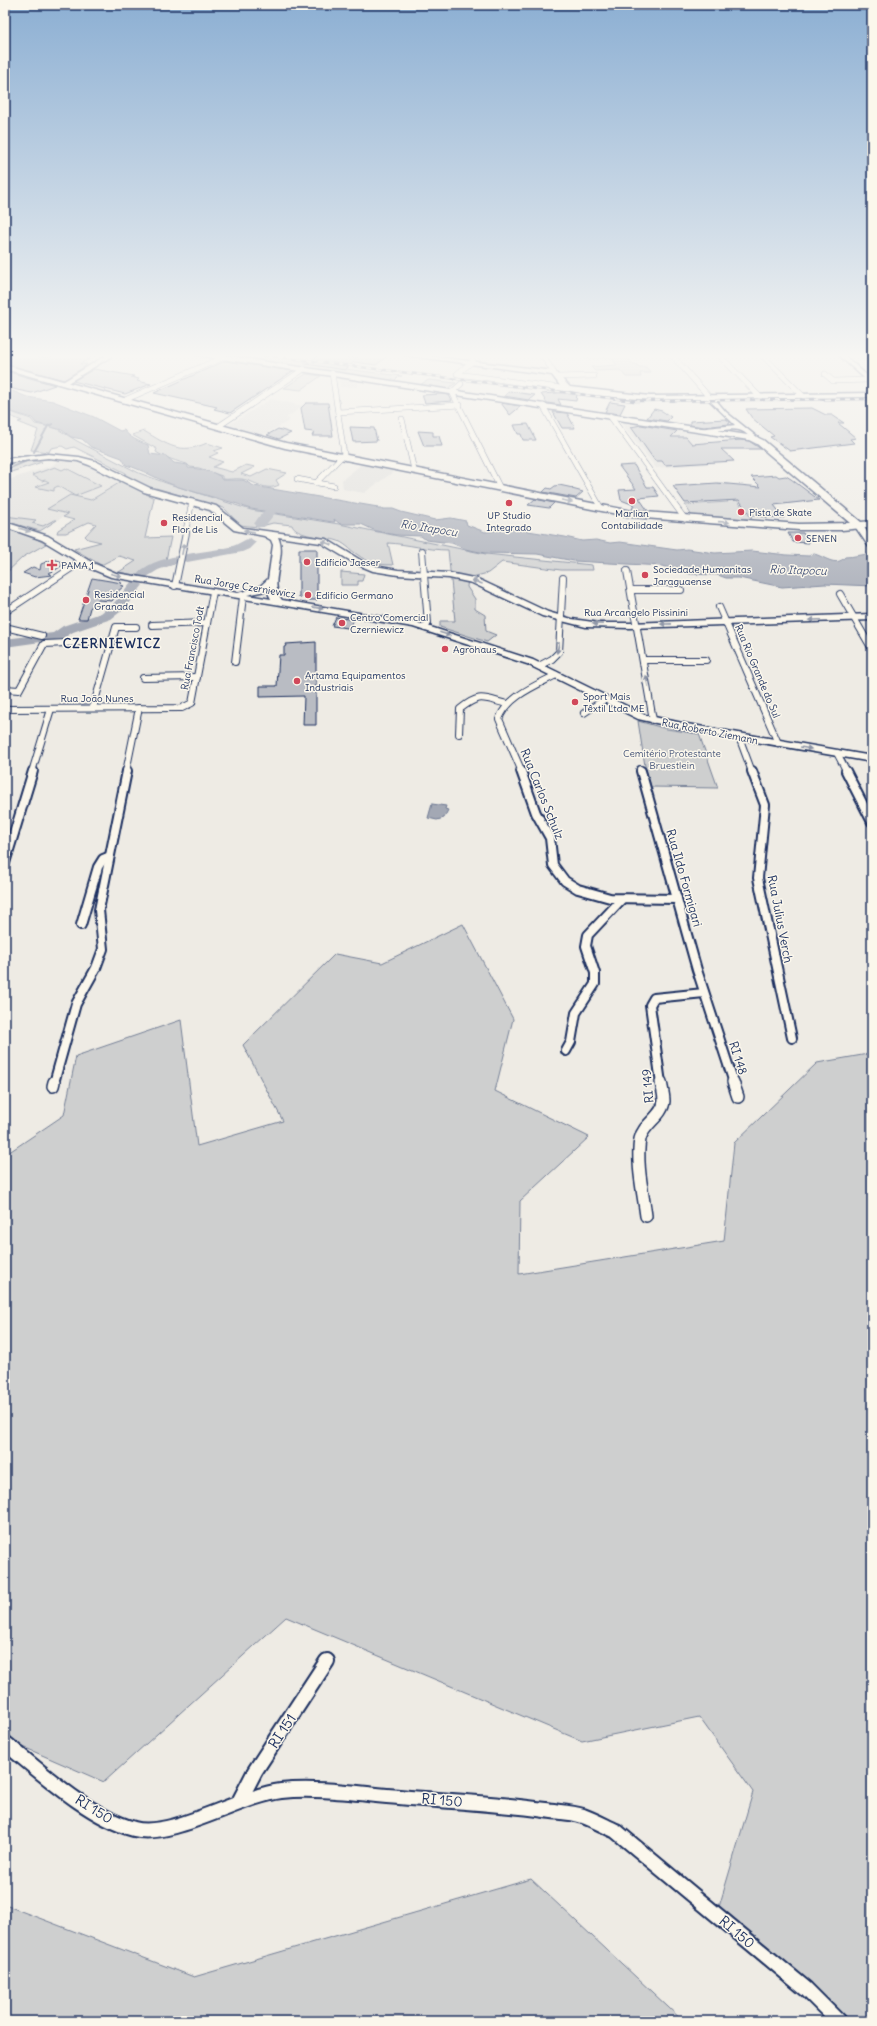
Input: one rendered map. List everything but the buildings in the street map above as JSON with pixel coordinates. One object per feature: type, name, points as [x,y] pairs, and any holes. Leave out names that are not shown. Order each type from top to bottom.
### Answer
[{"type":"highway","points":[[297,448],[632,514],[799,527],[872,524]]},
{"type":"highway","points":[[767,448],[858,525]]},
{"type":"main road","name":"Rua Arcangelo Pissinini","points":[[5,461],[48,456],[79,459],[92,463],[147,490],[220,511],[228,522],[234,527],[331,544],[352,560],[367,566],[387,570],[449,574],[475,581],[533,610],[562,619],[591,624],[637,624],[726,623],[872,617]]},
{"type":"main road","name":"Rua Jorge Czerniewicz","points":[[5,524],[45,538],[82,561],[114,575],[384,619],[425,628],[516,656],[556,675]]},
{"type":"main road","points":[[858,525],[872,545]]},
{"type":"main road","points":[[266,533],[275,539],[277,545],[272,580],[273,595],[280,602]]},
{"type":"main road","points":[[277,545],[284,540],[301,538]]},
{"type":"main road","points":[[227,594],[257,591],[272,580]]},
{"type":"main road","name":"Rua Roberto Ziemann","points":[[556,675],[642,717],[739,737],[872,759]]},
{"type":"street","points":[[316,483],[342,457],[344,452],[343,448]]},
{"type":"street","points":[[409,448],[414,470]]},
{"type":"street","points":[[481,448],[500,488]]},
{"type":"street","points":[[567,448],[601,508]]},
{"type":"street","points":[[633,448],[686,519]]},
{"type":"street","points":[[297,479],[334,486]]},
{"type":"street","points":[[175,586],[192,502]]},
{"type":"street","points":[[422,551],[425,572],[428,623],[425,628]]},
{"type":"street","points":[[5,612],[82,561]]},
{"type":"street","points":[[627,571],[654,720]]},
{"type":"street","points":[[539,666],[552,659],[559,652],[562,619],[563,578]]},
{"type":"street","points":[[631,590],[681,590]]},
{"type":"street","name":"Rua Francisco Todt","points":[[189,706],[192,703],[213,592]]},
{"type":"street","points":[[840,594],[872,649]]},
{"type":"street","points":[[236,662],[243,596]]},
{"type":"street","name":"Rua Rio Grande do Sul","points":[[719,607],[778,743]]},
{"type":"street","points":[[152,625],[207,623]]},
{"type":"street","points":[[5,627],[42,636]]},
{"type":"street","points":[[93,708],[116,628],[136,627]]},
{"type":"street","points":[[5,689],[19,690],[43,645],[48,642],[112,641]]},
{"type":"street","points":[[643,660],[706,660]]},
{"type":"street","points":[[459,734],[460,709],[473,699],[484,698],[507,704],[556,675]]},
{"type":"street","points":[[143,678],[197,677]]},
{"type":"street","points":[[584,712],[605,700]]},
{"type":"street","name":"Rua Carlos Schulz","points":[[507,704],[501,713],[501,725],[528,786],[535,810],[551,841],[551,857],[555,870],[569,885],[578,890],[600,896],[622,899],[677,899]]},
{"type":"street","name":"Rua João Nunes","points":[[5,709],[182,708],[189,706]]},
{"type":"street","points":[[53,1086],[74,1010],[96,968],[103,949],[99,910],[108,857],[139,708]]},
{"type":"street","points":[[5,863],[51,709]]},
{"type":"street","name":"Rua Julius Verch","points":[[739,737],[765,805],[758,878],[792,1038]]},
{"type":"street","points":[[837,754],[872,822]]},
{"type":"street","name":"Rua Ildo Formigari","points":[[640,769],[715,1027]]},
{"type":"street","points":[[81,925],[98,867],[103,860],[108,857]]},
{"type":"street","points":[[566,1051],[571,1042],[576,1014],[594,987],[596,980],[586,947],[588,936],[622,899]]},
{"type":"street","name":"RI 149","points":[[646,1216],[640,1168],[641,1135],[644,1128],[661,1112],[664,1101],[650,1005],[654,998],[704,993]]},
{"type":"street","name":"RI 148","points":[[715,1027],[738,1097]]},
{"type":"street","name":"RI 151","points":[[240,1802],[255,1771],[327,1661]]},
{"type":"street","name":"RI 150","points":[[5,1743],[67,1793],[113,1822],[136,1830],[154,1830],[174,1826],[206,1816],[240,1802],[281,1791],[327,1791],[522,1807],[583,1816],[616,1831],[806,1988],[838,2021]]},
{"type":"shaded area","points":[[640,448],[719,448],[736,462],[656,468]]},
{"type":"shaded area","points":[[59,459],[86,465],[121,481],[40,531],[5,521],[5,481],[53,465]]},
{"type":"shaded area","points":[[363,463],[396,470],[364,493],[343,489],[342,480]]},
{"type":"green space","points":[[32,448],[53,448],[51,448],[49,452],[31,450]]},
{"type":"green space","points":[[75,448],[90,448],[139,473],[251,510],[339,524],[486,554],[592,565],[593,570],[561,570],[502,562],[488,573],[468,578],[467,587],[475,599],[475,609],[485,615],[486,631],[496,635],[487,642],[440,627],[440,621],[455,621],[448,550],[388,543],[393,565],[384,565],[362,558],[338,541],[310,536],[298,532],[292,525],[273,523],[258,527],[240,525],[224,508],[156,488],[146,494],[154,498],[145,538],[171,537],[166,560],[175,560],[174,564],[154,569],[145,577],[119,572],[136,561],[119,556],[101,565],[74,549],[101,542],[88,539],[85,536],[96,524],[89,522],[66,533],[57,533],[58,530],[74,520],[63,517],[68,514],[47,509],[70,495],[91,500],[119,483],[126,473]]},
{"type":"green space","points":[[154,448],[222,448],[223,448],[214,451],[218,453],[209,457],[223,462],[213,467],[232,472],[246,465],[255,467],[241,474],[251,477],[267,469],[287,473],[276,480],[279,485],[274,487],[265,487],[242,479],[222,479],[222,476],[199,468],[190,467],[187,464],[163,456],[156,452],[157,449]]},
{"type":"green space","points":[[24,460],[42,462],[5,474],[5,464]]},
{"type":"green space","points":[[55,467],[62,470],[66,468],[101,486],[75,496],[58,486],[54,488],[54,491],[35,487],[49,482],[45,480],[42,481],[32,475]]},
{"type":"green space","points":[[723,483],[752,519],[692,516],[685,505],[728,502],[714,484]]},
{"type":"green space","points":[[5,516],[36,520],[32,523],[43,526],[57,520],[40,531],[5,521]]},
{"type":"green space","points":[[5,529],[31,536],[46,544],[23,557],[5,574]]},
{"type":"green space","points":[[341,572],[364,574],[362,581],[358,581],[358,585],[341,585]]},
{"type":"green space","name":"Cemitério Protestante Bruestlein","points":[[638,721],[667,729],[699,734],[718,788],[651,787],[645,766]]},
{"type":"green space","points":[[463,924],[513,1019],[495,1091],[589,1137],[520,1201],[519,1274],[724,1241],[734,1143],[817,1063],[868,1054],[872,1061],[872,2021],[848,2021],[719,1907],[753,1792],[699,1717],[582,1741],[286,1617],[104,1782],[5,1739],[5,1155],[64,1115],[76,1056],[181,1020],[197,1146],[283,1121],[243,1045],[335,954],[382,963]]},
{"type":"green space","points":[[531,1879],[683,2021],[5,2021],[5,1905],[194,1977]]},
{"type":"water","name":"Rio Itapocu","points":[[93,448],[149,448],[150,454],[166,456],[174,463],[188,465],[188,468],[212,472],[220,476],[223,480],[243,480],[254,486],[378,507],[376,508],[378,509],[393,509],[435,520],[451,518],[466,521],[467,525],[485,532],[505,529],[522,530],[582,541],[596,540],[610,543],[620,542],[677,550],[687,549],[715,553],[752,551],[787,555],[809,556],[814,554],[834,561],[841,560],[845,557],[872,554],[872,586],[825,584],[782,587],[739,578],[726,578],[718,575],[690,574],[662,566],[574,561],[537,554],[485,553],[465,549],[452,543],[426,540],[421,536],[396,535],[376,531],[361,524],[340,524],[334,519],[335,522],[332,522],[249,508],[172,485],[126,465],[122,458]]},
{"type":"water","points":[[432,804],[446,806],[445,809],[448,810],[444,818],[437,820],[428,818]]},
{"type":"waterway","points":[[34,452],[36,448]]},
{"type":"waterway","points":[[5,470],[29,460]]},
{"type":"waterway","points":[[260,524],[270,512]]},
{"type":"waterway","points":[[187,558],[237,549],[250,542]]},
{"type":"waterway","points":[[142,576],[158,565],[177,560]]},
{"type":"waterway","points":[[5,643],[57,636],[68,629],[106,616],[119,606],[136,585]]},
{"type":"place","name":"Marlian Contabilidade","points":[[632,501]]},
{"type":"place","name":"UP Studio Integrado","points":[[509,503]]},
{"type":"place","name":"Pista de Skate","points":[[741,512]]},
{"type":"place","name":"Residencial Flor de Lis","points":[[164,523]]},
{"type":"place","name":"SENEN","points":[[798,538]]},
{"type":"place","name":"Edifício Jaeser","points":[[307,562]]},
{"type":"place","name":"PAMA 1","points":[[52,565]]},
{"type":"place","name":"Sociedade Humanitas Jaraguaense","points":[[645,575]]},
{"type":"place","name":"Edifício Germano","points":[[308,595]]},
{"type":"place","name":"Residencial Granada","points":[[86,600]]},
{"type":"place","name":"Centro Comercial Czerniewicz","points":[[342,623]]},
{"type":"place","name":"Agrohaus","points":[[445,649]]},
{"type":"place","name":"Artama Equipamentos Industriais","points":[[297,681]]},
{"type":"place","name":"Sport Mais Têxtil Ltda ME","points":[[575,702]]},
{"type":"district","name":"CZERNIEWICZ","points":[[112,643]]}]
